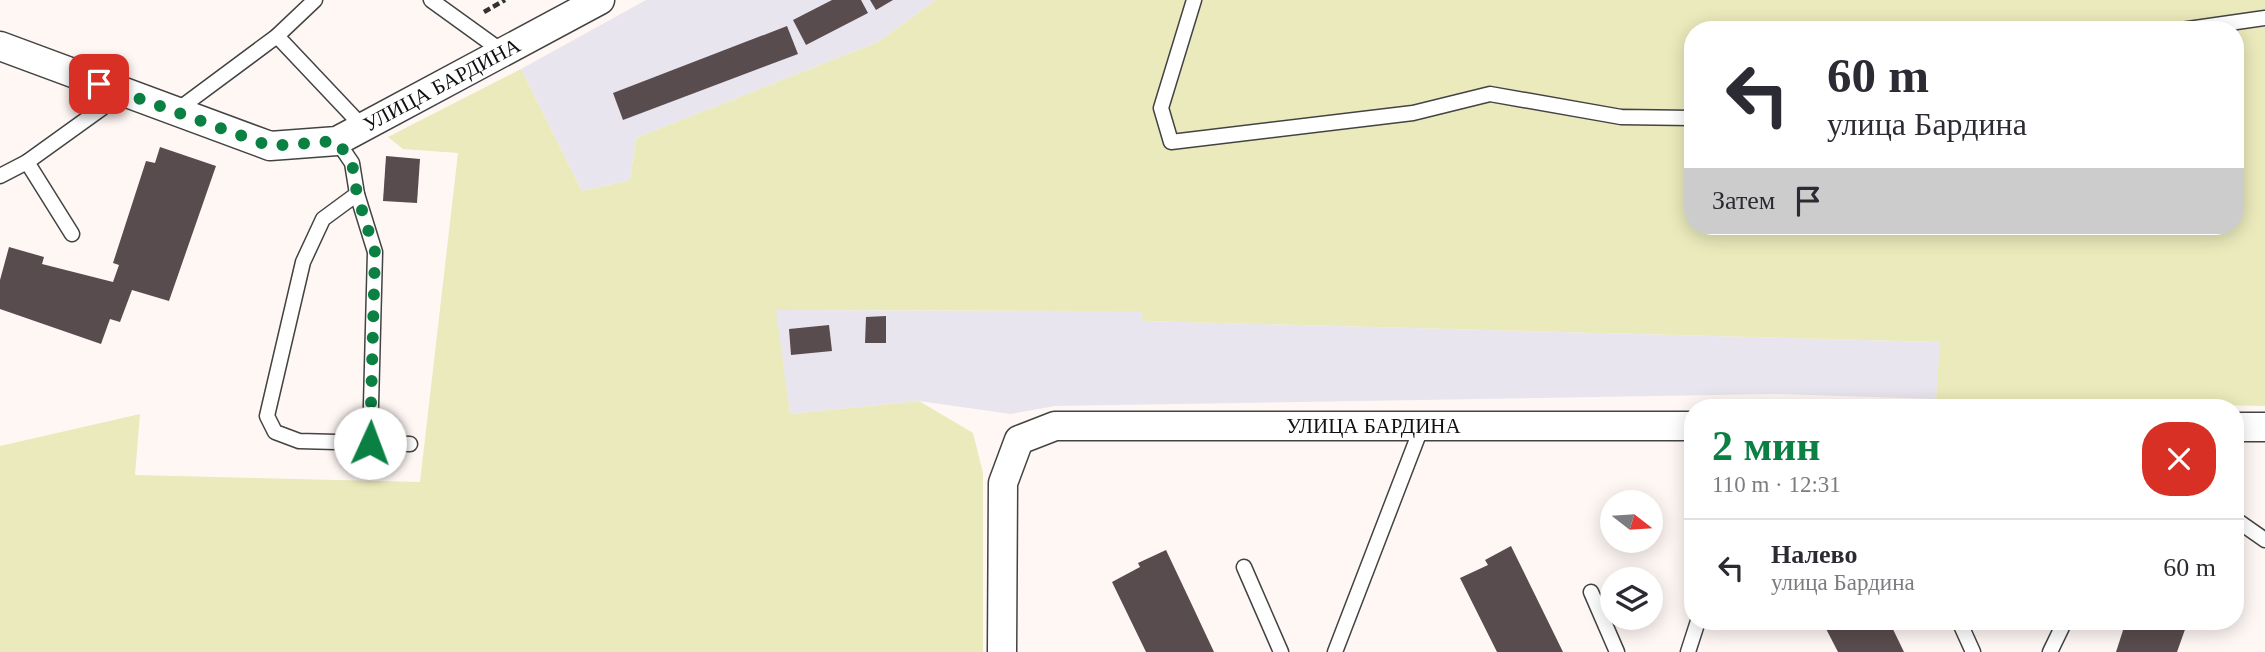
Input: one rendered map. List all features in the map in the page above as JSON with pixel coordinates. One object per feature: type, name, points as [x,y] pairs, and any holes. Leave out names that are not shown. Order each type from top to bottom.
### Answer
[{"type":"street","name":"УЛИЦА БАРДИНА","points":[[0,46],[270,146],[337,141],[600,0]]},
{"type":"street","name":"УЛИЦА БАРДИНА","points":[[1002,652],[1003,483],[1019,440],[1055,426],[1684,426]]},
{"type":"street","points":[[2244,427],[2265,427]]},
{"type":"lane","points":[[174,111],[278,36],[314,0]]},
{"type":"lane","points":[[431,0],[503,52]]},
{"type":"lane","points":[[1194,0],[1161,108],[1171,142],[1413,113],[1490,94],[1621,117],[1684,118]]},
{"type":"lane","points":[[2244,21],[2265,18]]},
{"type":"lane","points":[[278,36],[363,127]]},
{"type":"lane","points":[[0,176],[27,162],[123,93]]},
{"type":"lane","points":[[337,141],[352,163],[357,194],[375,252],[370,443]]},
{"type":"lane","points":[[27,162],[72,234]]},
{"type":"lane","points":[[357,194],[323,219],[303,262],[267,416],[275,432],[299,440],[410,444]]},
{"type":"lane","points":[[1335,652],[1422,426]]},
{"type":"lane","points":[[2244,525],[2265,540]]},
{"type":"lane","points":[[1244,567],[1281,652]]},
{"type":"lane","points":[[1591,592],[1617,652]]},
{"type":"lane","points":[[1688,652],[1695,630]]},
{"type":"lane","points":[[1963,630],[1973,652]]},
{"type":"lane","points":[[2050,652],[2061,630]]},
{"type":"shaded area","points":[[646,0],[936,0],[878,42],[636,138],[630,180],[582,191],[521,69]]},
{"type":"shaded area","points":[[775,310],[1141,311],[1144,321],[1941,342],[1936,399],[1774,394],[1055,406],[1011,414],[919,401],[790,414]]},
{"type":"green space","points":[[936,0],[2265,0],[2265,406],[2244,406],[2244,399],[1936,399],[1940,342],[1143,321],[1141,311],[776,310],[790,414],[919,401],[973,433],[983,473],[983,652],[0,652],[0,446],[140,414],[135,475],[420,482],[458,153],[403,149],[388,137],[521,69],[582,191],[630,180],[636,138],[878,42]]},
{"type":"building","points":[[832,0],[861,0],[868,13],[806,45],[793,20]]},
{"type":"building","points":[[870,0],[893,0],[876,10]]},
{"type":"building","points":[[787,26],[798,54],[623,120],[613,93]]},
{"type":"building","points":[[160,147],[216,166],[169,301],[132,290],[120,322],[110,319],[101,344],[0,309],[0,280],[9,247],[44,257],[42,264],[113,282],[119,265],[113,263],[146,161],[155,163]]},
{"type":"building","points":[[386,156],[420,159],[417,203],[383,201]]},
{"type":"building","points":[[886,316],[886,343],[865,343],[866,317]]},
{"type":"building","points":[[829,325],[832,351],[791,355],[789,329]]},
{"type":"building","points":[[1511,546],[1563,652],[1497,652],[1460,578],[1488,565],[1485,560]]},
{"type":"building","points":[[1166,550],[1214,652],[1146,652],[1112,582],[1140,567],[1138,563]]},
{"type":"building","points":[[1827,630],[1893,630],[1904,652],[1838,652]]},
{"type":"building","points":[[2123,630],[2185,630],[2177,652],[2116,652]]},
{"type":"route","points":[[99,84],[270,146],[337,141],[352,163],[357,194],[375,252],[370,443]]}]
